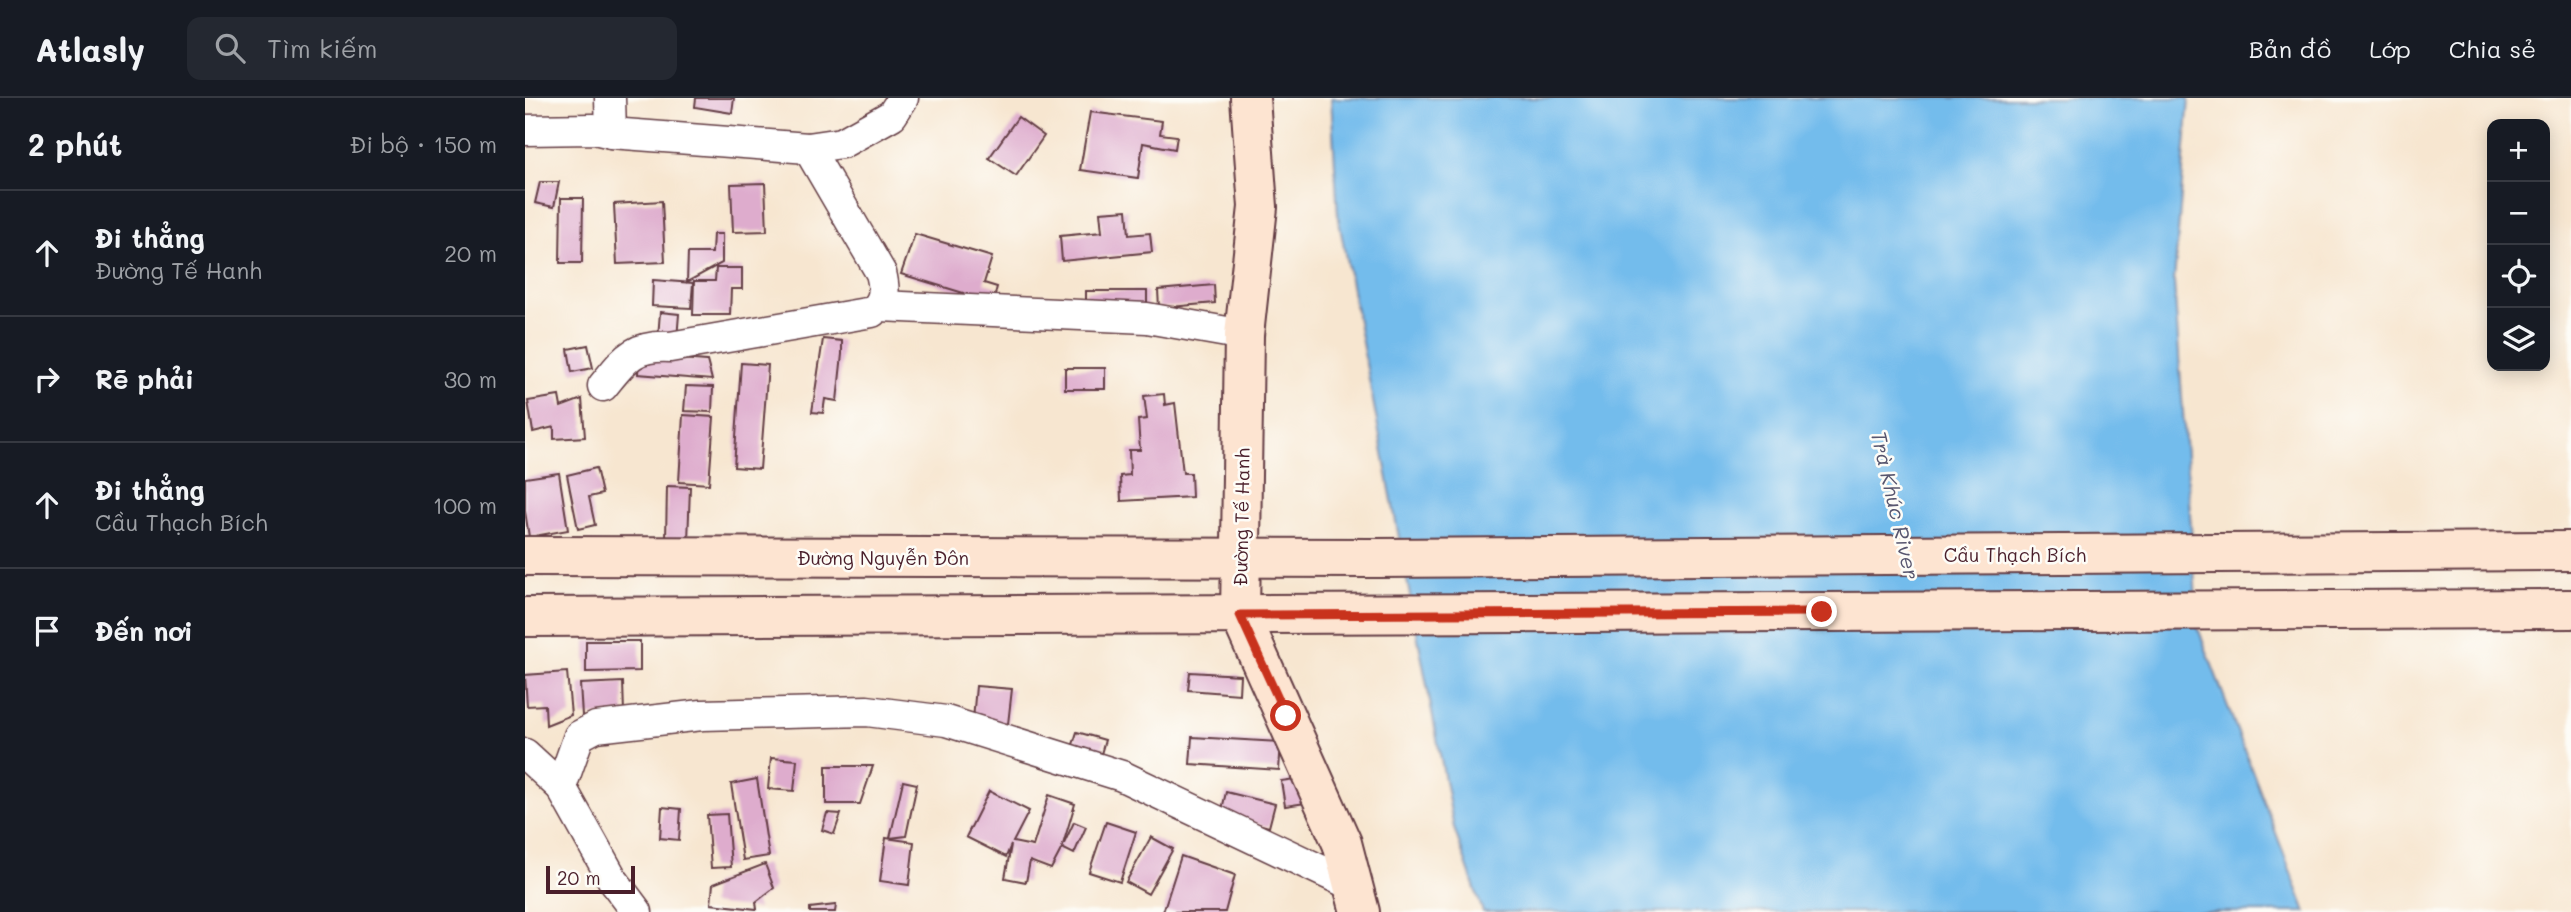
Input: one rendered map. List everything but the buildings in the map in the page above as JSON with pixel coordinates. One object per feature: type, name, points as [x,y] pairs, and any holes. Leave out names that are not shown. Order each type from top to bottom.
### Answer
[{"type":"main road","name":"Đường Tế Hanh","points":[[1250,98],[1258,206],[1244,335],[1240,615],[1342,843],[1358,899]]},
{"type":"main road","name":"Cầu Thạch Bích","points":[[1241,557],[2571,551]]},
{"type":"main road","name":"Đường Nguyễn Đôn","points":[[525,556],[1241,557]]},
{"type":"main road","points":[[525,617],[2571,609]]},
{"type":"street","points":[[610,98],[611,133]]},
{"type":"street","points":[[525,130],[594,129],[611,133],[808,149],[842,143],[892,115],[903,98]]},
{"type":"street","points":[[603,386],[625,359],[649,346],[670,347],[805,325],[873,312],[880,306],[884,296],[881,274],[808,149]]},
{"type":"street","points":[[880,306],[1147,318],[1244,335]]},
{"type":"street","points":[[561,787],[579,736],[596,727],[702,715],[856,711],[911,715],[977,729],[1122,776],[1358,899]]},
{"type":"street","points":[[525,754],[561,787],[613,880],[637,912]]},
{"type":"water","name":"Trà Khúc River","points":[[1331,98],[2189,98],[2174,282],[2198,628],[2306,912],[1483,912],[1454,828],[1338,216]]},
{"type":"route","points":[[1286,716],[1240,615],[1822,612]]}]
